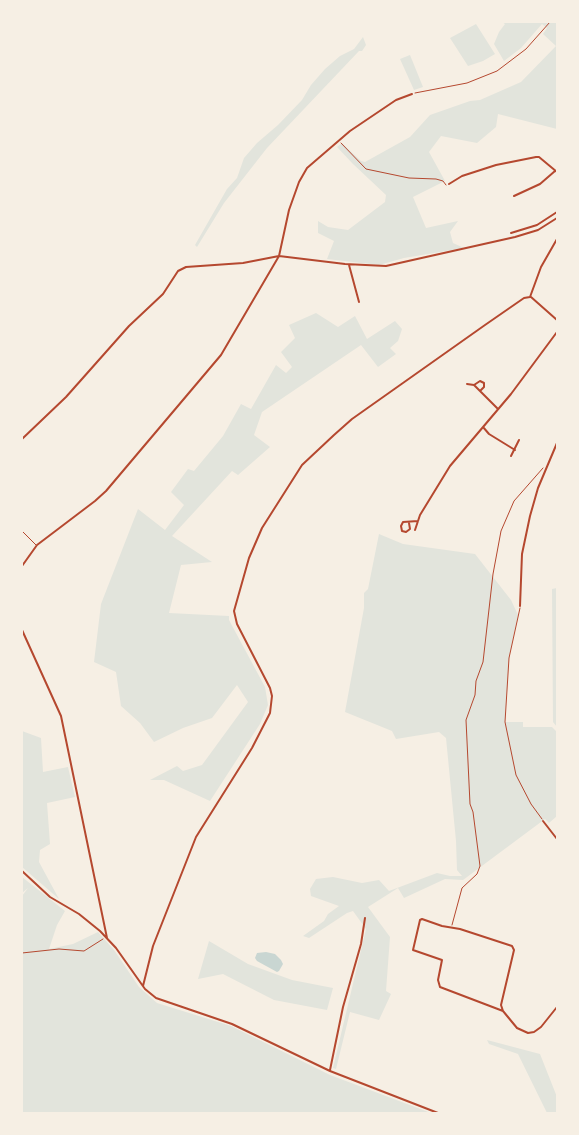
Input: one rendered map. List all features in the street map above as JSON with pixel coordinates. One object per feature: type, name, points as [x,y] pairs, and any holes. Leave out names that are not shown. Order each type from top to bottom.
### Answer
[{"type":"street","points":[[22,566],[37,545],[96,501],[106,491],[212,368],[230,342],[279,256],[288,212],[299,182],[307,168],[337,140],[396,100],[412,94]]},
{"type":"street","points":[[449,184],[462,176],[496,166],[536,157],[539,157],[556,171],[540,184],[514,196]]},
{"type":"street","points":[[511,233],[537,225],[557,212]]},
{"type":"street","points":[[22,439],[66,397],[130,326],[158,298],[178,271],[189,266],[243,262],[279,256],[349,265],[386,266],[450,253],[538,230],[557,218]]},
{"type":"street","points":[[530,297],[541,267],[557,238]]},
{"type":"street","points":[[349,265],[359,302]]},
{"type":"street","points":[[143,986],[155,942],[196,837],[252,748],[270,713],[272,696],[270,688],[237,624],[234,611],[249,558],[262,528],[302,465],[334,435],[352,419],[485,325],[524,298],[530,297],[557,320]]},
{"type":"street","points":[[415,530],[418,521],[450,466],[498,409],[557,332]]},
{"type":"street","points":[[474,385],[480,381],[484,383],[484,387],[480,391]]},
{"type":"street","points":[[468,384],[474,385],[498,409]]},
{"type":"street","points":[[483,427],[489,434],[515,450]]},
{"type":"street","points":[[511,456],[519,440]]},
{"type":"street","points":[[520,606],[522,554],[530,516],[538,488],[557,443]]},
{"type":"street","points":[[409,523],[410,529],[406,532],[402,530],[402,523],[409,523],[412,520],[418,521]]},
{"type":"street","points":[[22,630],[61,716],[107,938]]},
{"type":"street","points":[[543,821],[557,839]]},
{"type":"street","points":[[22,871],[50,897],[78,914],[107,938],[143,986],[159,1000],[232,1024],[330,1071],[438,1113]]},
{"type":"street","points":[[330,1071],[343,1007],[361,944],[365,918]]},
{"type":"street","points":[[503,1011],[440,987],[438,980],[442,960],[413,950],[418,922],[422,919],[514,947],[501,1005],[503,1011],[514,1026],[531,1033],[541,1027],[557,1007]]},
{"type":"lane","points":[[22,531],[37,545]]},
{"type":"path","points":[[412,94],[466,83],[497,71],[526,49],[550,22]]},
{"type":"path","points":[[337,140],[366,169],[409,178],[436,179],[443,181],[446,186],[449,184]]},
{"type":"path","points":[[451,928],[462,888],[478,874],[480,866],[470,804],[466,720],[475,695],[476,682],[483,662],[493,574],[501,531],[517,496],[526,489],[542,469],[549,465]]},
{"type":"path","points":[[520,606],[509,658],[505,722],[516,776],[543,821]]},
{"type":"path","points":[[22,953],[59,949],[84,951],[107,938]]},
{"type":"shaded area","points":[[502,22],[557,22],[557,129],[498,114],[496,127],[477,143],[441,136],[429,152],[445,181],[413,197],[426,228],[458,221],[450,232],[453,243],[464,248],[404,258],[379,265],[327,259],[334,241],[318,233],[318,221],[328,227],[348,230],[385,202],[386,195],[337,147],[342,143],[361,161],[365,162],[410,137],[430,115],[470,101],[480,100],[521,82],[556,46],[543,34],[547,28],[542,24],[521,48],[504,61],[494,44],[499,32],[505,24]]},
{"type":"shaded area","points":[[476,24],[495,54],[483,61],[468,66],[450,38]]},
{"type":"shaded area","points":[[363,37],[366,45],[362,51],[359,51],[267,148],[224,203],[197,247],[195,245],[227,189],[237,178],[244,158],[257,143],[278,125],[302,100],[311,85],[325,69],[340,56],[354,49]]},
{"type":"shaded area","points":[[410,55],[423,87],[414,90],[400,59]]},
{"type":"shaded area","points":[[316,313],[338,327],[355,316],[367,339],[395,321],[402,329],[398,341],[390,348],[396,354],[378,367],[361,345],[262,412],[254,435],[270,447],[238,475],[232,471],[172,536],[212,562],[181,565],[169,613],[229,616],[229,620],[265,687],[268,705],[260,724],[210,801],[164,780],[150,780],[177,766],[183,771],[202,765],[248,702],[237,685],[212,718],[183,728],[154,742],[140,723],[121,706],[116,672],[94,662],[101,604],[138,509],[165,530],[184,505],[171,492],[188,469],[194,471],[223,436],[241,404],[251,409],[276,365],[286,373],[292,367],[281,352],[295,338],[289,325]]},
{"type":"shaded area","points":[[379,534],[403,544],[475,554],[511,600],[518,615],[509,658],[505,722],[523,722],[523,727],[552,727],[557,732],[557,816],[549,823],[545,819],[463,880],[445,879],[404,898],[398,888],[368,907],[390,937],[386,991],[391,994],[379,1020],[350,1012],[336,1069],[333,1068],[366,929],[353,911],[347,913],[309,938],[303,936],[324,921],[328,914],[339,906],[311,896],[310,889],[316,879],[333,877],[362,883],[379,880],[389,891],[437,873],[450,876],[462,876],[457,870],[456,841],[446,738],[439,732],[396,739],[392,731],[345,712],[364,608],[364,593],[368,589]]},
{"type":"shaded area","points":[[557,588],[557,727],[553,722],[552,589]]},
{"type":"shaded area","points":[[22,731],[41,738],[43,772],[68,767],[75,797],[47,803],[50,844],[40,850],[39,862],[59,899],[22,867]]},
{"type":"shaded area","points":[[22,877],[65,911],[57,925],[49,949],[73,944],[98,932],[114,950],[139,987],[157,1003],[231,1026],[330,1075],[431,1113],[22,1113],[22,896],[28,888],[22,893]]},
{"type":"shaded area","points":[[209,941],[248,964],[292,980],[333,988],[327,1010],[274,1000],[223,974],[198,979]]},
{"type":"shaded area","points":[[266,952],[275,954],[281,960],[283,964],[279,971],[277,972],[257,961],[255,958],[257,953]]},
{"type":"shaded area","points":[[487,1040],[540,1054],[557,1097],[557,1113],[547,1113],[518,1054],[489,1044]]}]
